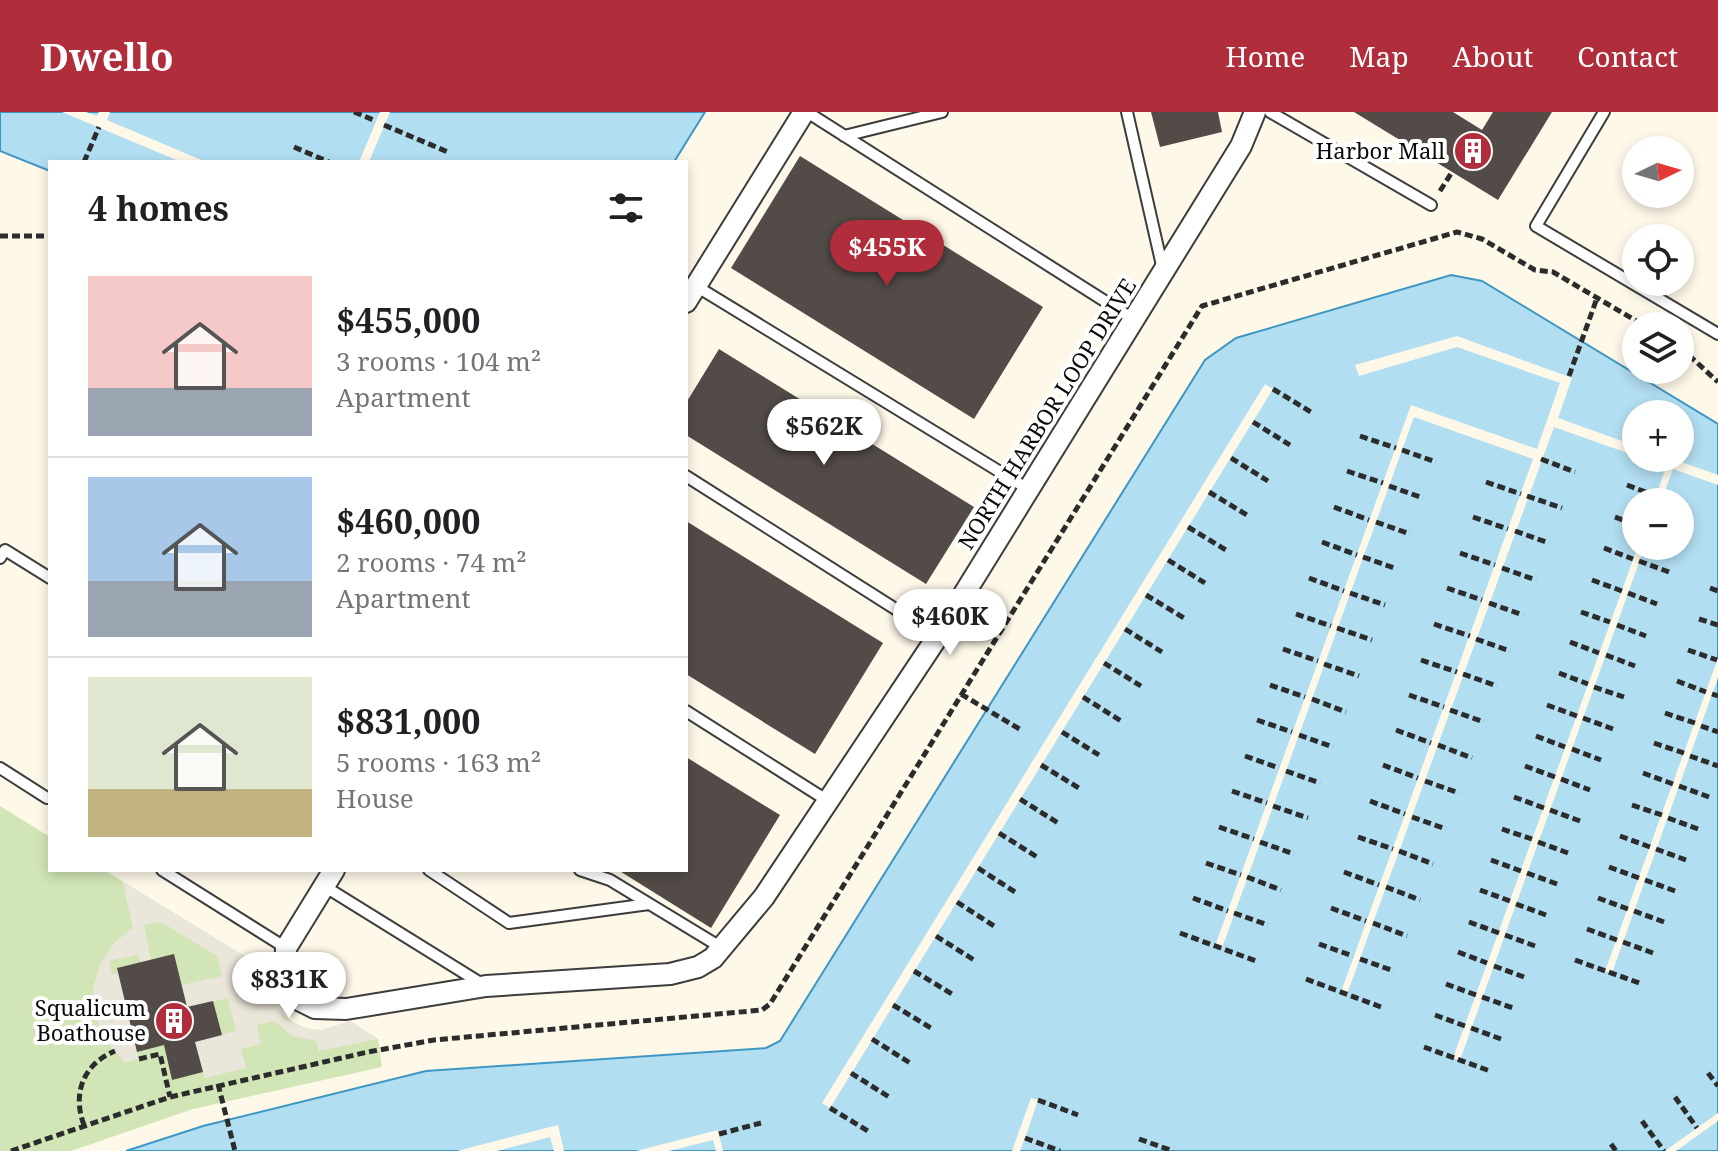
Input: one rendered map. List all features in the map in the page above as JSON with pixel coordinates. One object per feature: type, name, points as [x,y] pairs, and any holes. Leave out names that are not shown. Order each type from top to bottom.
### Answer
[{"type":"street","points":[[691,294],[805,112]]},
{"type":"street","name":"NORTH HARBOR LOOP DRIVE","points":[[286,948],[285,983],[297,999],[315,1008],[333,1010],[486,986],[670,974],[698,967],[723,949],[764,897],[938,636],[1241,146],[1255,112]]},
{"type":"street","points":[[286,948],[329,878]]},
{"type":"lane","points":[[805,112],[1133,319]]},
{"type":"lane","points":[[844,136],[942,112]]},
{"type":"lane","points":[[1127,112],[1163,271]]},
{"type":"lane","points":[[1270,112],[1431,205]]},
{"type":"lane","points":[[1604,112],[1536,226],[1718,334]]},
{"type":"lane","points":[[691,294],[1028,489]]},
{"type":"lane","points":[[688,477],[938,636]]},
{"type":"lane","points":[[0,558],[5,550],[48,577]]},
{"type":"lane","points":[[688,712],[828,801]]},
{"type":"lane","points":[[0,768],[48,796]]},
{"type":"lane","points":[[165,872],[286,948]]},
{"type":"lane","points":[[432,872],[509,923],[649,904]]},
{"type":"lane","points":[[586,872],[610,880],[723,949]]},
{"type":"lane","points":[[329,878],[486,986]]},
{"type":"path","points":[[354,112],[376,121]]},
{"type":"path","points":[[384,125],[448,152]]},
{"type":"path","points":[[85,160],[99,127]]},
{"type":"path","points":[[294,147],[324,160]]},
{"type":"path","points":[[0,236],[48,236]]},
{"type":"path","points":[[1569,376],[1597,298]]},
{"type":"path","points":[[1694,358],[1707,376],[1718,382]]},
{"type":"path","points":[[1273,389],[1311,412]]},
{"type":"path","points":[[1253,422],[1290,445]]},
{"type":"path","points":[[1360,436],[1436,462]]},
{"type":"path","points":[[1231,458],[1268,481]]},
{"type":"path","points":[[1541,459],[1575,472]]},
{"type":"path","points":[[1347,471],[1423,498]]},
{"type":"path","points":[[1486,482],[1562,508]]},
{"type":"path","points":[[1627,485],[1635,488]]},
{"type":"path","points":[[1209,492],[1247,515]]},
{"type":"path","points":[[1334,507],[1410,534]]},
{"type":"path","points":[[1473,517],[1549,543]]},
{"type":"path","points":[[1615,517],[1622,520]]},
{"type":"path","points":[[1188,527],[1226,550]]},
{"type":"path","points":[[1322,542],[1397,569]]},
{"type":"path","points":[[1604,548],[1669,572]]},
{"type":"path","points":[[1460,553],[1536,580]]},
{"type":"path","points":[[1168,560],[1205,583]]},
{"type":"path","points":[[1309,578],[1385,605]]},
{"type":"path","points":[[1592,580],[1657,604]]},
{"type":"path","points":[[1447,588],[1523,615]]},
{"type":"path","points":[[1710,588],[1718,591]]},
{"type":"path","points":[[1146,595],[1184,618]]},
{"type":"path","points":[[1581,612],[1646,636]]},
{"type":"path","points":[[1296,614],[1372,640]]},
{"type":"path","points":[[1699,619],[1718,625]]},
{"type":"path","points":[[1434,624],[1510,651]]},
{"type":"path","points":[[1125,629],[1162,652]]},
{"type":"path","points":[[1570,642],[1635,666]]},
{"type":"path","points":[[1283,649],[1359,676]]},
{"type":"path","points":[[1688,650],[1717,660]]},
{"type":"path","points":[[1421,660],[1497,686]]},
{"type":"path","points":[[1104,663],[1141,686]]},
{"type":"path","points":[[1559,673],[1624,697]]},
{"type":"path","points":[[1677,681],[1712,694]]},
{"type":"path","points":[[1270,685],[1346,712]]},
{"type":"path","points":[[961,694],[1021,730]]},
{"type":"path","points":[[1409,695],[1484,722]]},
{"type":"path","points":[[1083,697],[1121,721]]},
{"type":"path","points":[[1547,705],[1613,729]]},
{"type":"path","points":[[1665,713],[1718,732]]},
{"type":"path","points":[[1257,720],[1333,747]]},
{"type":"path","points":[[1396,730],[1472,758]]},
{"type":"path","points":[[1062,732],[1099,755]]},
{"type":"path","points":[[1536,736],[1601,760]]},
{"type":"path","points":[[1654,743],[1718,766]]},
{"type":"path","points":[[1245,756],[1320,783]]},
{"type":"path","points":[[1041,765],[1079,788]]},
{"type":"path","points":[[1383,765],[1459,793]]},
{"type":"path","points":[[1525,766],[1590,790]]},
{"type":"path","points":[[1643,773],[1709,797]]},
{"type":"path","points":[[1232,791],[1308,818]]},
{"type":"path","points":[[1514,797],[1580,821]]},
{"type":"path","points":[[1020,799],[1058,823]]},
{"type":"path","points":[[1370,801],[1446,829]]},
{"type":"path","points":[[1632,805],[1698,829]]},
{"type":"path","points":[[1219,827],[1294,854]]},
{"type":"path","points":[[1502,829],[1568,853]]},
{"type":"path","points":[[999,833],[1037,857]]},
{"type":"path","points":[[1620,836],[1686,860]]},
{"type":"path","points":[[1358,837],[1433,864]]},
{"type":"path","points":[[1491,860],[1557,884]]},
{"type":"path","points":[[1206,863],[1281,890]]},
{"type":"path","points":[[1609,867],[1675,891]]},
{"type":"path","points":[[978,868],[1015,892]]},
{"type":"path","points":[[1344,872],[1420,900]]},
{"type":"path","points":[[1480,890],[1546,915]]},
{"type":"path","points":[[1193,898],[1268,925]]},
{"type":"path","points":[[1598,898],[1664,922]]},
{"type":"path","points":[[957,902],[994,926]]},
{"type":"path","points":[[1331,908],[1407,936]]},
{"type":"path","points":[[1469,922],[1535,946]]},
{"type":"path","points":[[1587,929],[1653,953]]},
{"type":"path","points":[[1180,933],[1256,961]]},
{"type":"path","points":[[936,936],[974,960]]},
{"type":"path","points":[[1319,944],[1394,971]]},
{"type":"path","points":[[1458,952],[1524,977]]},
{"type":"path","points":[[1575,960],[1642,984]]},
{"type":"path","points":[[914,971],[952,994]]},
{"type":"path","points":[[1306,979],[1381,1007]]},
{"type":"path","points":[[1446,984],[1513,1008]]},
{"type":"path","points":[[893,1005],[931,1028]]},
{"type":"path","points":[[1435,1015],[1501,1039]]},
{"type":"path","points":[[872,1039],[910,1063]]},
{"type":"path","points":[[1424,1047],[1490,1071]]},
{"type":"path","points":[[84,1125],[78,1095],[82,1079],[92,1065],[115,1051]]},
{"type":"path","points":[[139,1059],[160,1054],[170,1097]]},
{"type":"path","points":[[851,1073],[889,1097]]},
{"type":"path","points":[[1708,1073],[1718,1086]]},
{"type":"path","points":[[218,1084],[235,1151]]},
{"type":"path","points":[[1675,1097],[1697,1128]]},
{"type":"path","points":[[1038,1100],[1078,1115]]},
{"type":"path","points":[[830,1108],[868,1131]]},
{"type":"path","points":[[1642,1121],[1664,1151]]},
{"type":"path","points":[[719,1134],[761,1123]]},
{"type":"path","points":[[1025,1138],[1060,1151]]},
{"type":"path","points":[[1139,1139],[1173,1151]]},
{"type":"path","points":[[1611,1144],[1616,1151]]},
{"type":"green space","points":[[0,806],[48,836],[48,872],[107,872],[259,965],[270,997],[290,1020],[317,1030],[350,1021],[378,1039],[382,1067],[193,1109],[71,1151],[0,1151]]},
{"type":"shaded area","points":[[122,881],[259,965],[269,999],[287,1020],[303,1028],[321,1030],[350,1021],[378,1039],[319,1051],[316,1041],[292,1036],[274,1021],[257,1025],[261,1044],[241,1049],[246,1068],[205,1078],[195,1042],[236,1031],[228,998],[187,1007],[182,985],[222,976],[217,956],[161,922],[144,925],[151,960],[141,962],[138,955],[109,961],[112,974],[118,973],[139,1059],[125,1063],[105,1040],[95,1015],[93,989],[100,964],[115,942],[133,928]]},
{"type":"water","points":[[0,112],[705,112],[675,160],[48,160],[48,170],[0,151]]},
{"type":"water","points":[[1451,275],[1482,281],[1622,366],[1622,384],[1652,384],[1678,400],[1622,400],[1622,472],[1694,472],[1694,409],[1718,424],[1718,1151],[126,1151],[203,1126],[426,1071],[766,1048],[780,1041],[1205,360],[1236,338]]},
{"type":"pier","points":[[62,112],[86,112],[97,116],[99,112],[110,112],[107,120],[201,160],[176,160]]},
{"type":"pier","points":[[380,112],[390,112],[370,160],[360,160]]},
{"type":"pier","points":[[1457,336],[1572,378],[1558,418],[1622,441],[1622,451],[1554,427],[1347,994],[1341,992],[1533,459],[1414,417],[1222,948],[1215,946],[1411,405],[1537,449],[1560,383],[1457,347],[1359,376],[1355,365]]},
{"type":"pier","points":[[1265,384],[1273,389],[830,1108],[822,1103]]},
{"type":"pier","points":[[1694,466],[1718,475],[1718,485],[1681,472],[1694,472]]},
{"type":"pier","points":[[1664,472],[1672,472],[1666,488],[1659,488]]},
{"type":"pier","points":[[1633,560],[1640,560],[1460,1060],[1453,1058]]},
{"type":"pier","points":[[1718,658],[1718,678],[1612,973],[1605,971]]},
{"type":"pier","points":[[1031,1098],[1038,1100],[1025,1138],[1020,1151],[1012,1151]]},
{"type":"pier","points":[[1718,1113],[1718,1121],[1676,1151],[1665,1151]]},
{"type":"pier","points":[[558,1125],[564,1151],[554,1151],[550,1137],[497,1151],[457,1151]]},
{"type":"pier","points":[[718,1130],[723,1151],[716,1151],[713,1140],[669,1151],[636,1151]]},
{"type":"building","points":[[1151,112],[1218,112],[1222,132],[1160,147]]},
{"type":"building","name":"Harbor Mall","points":[[1354,112],[1453,112],[1482,130],[1493,112],[1552,112],[1498,200]]},
{"type":"building","points":[[800,156],[1043,307],[974,419],[731,268]]},
{"type":"building","points":[[719,349],[974,507],[926,584],[688,436],[688,400]]},
{"type":"building","points":[[688,522],[883,643],[815,754],[688,675]]},
{"type":"building","points":[[688,758],[780,815],[711,928],[621,872],[688,872]]},
{"type":"building","name":"Squalicum Boathouse","points":[[174,954],[187,1007],[213,1001],[222,1035],[195,1042],[203,1072],[172,1080],[164,1045],[137,1052],[117,968]]},
{"type":"place","name":"Harbor Mall","points":[[1473,151]]},
{"type":"place","name":"Squalicum Boathouse","points":[[174,1021]]}]
